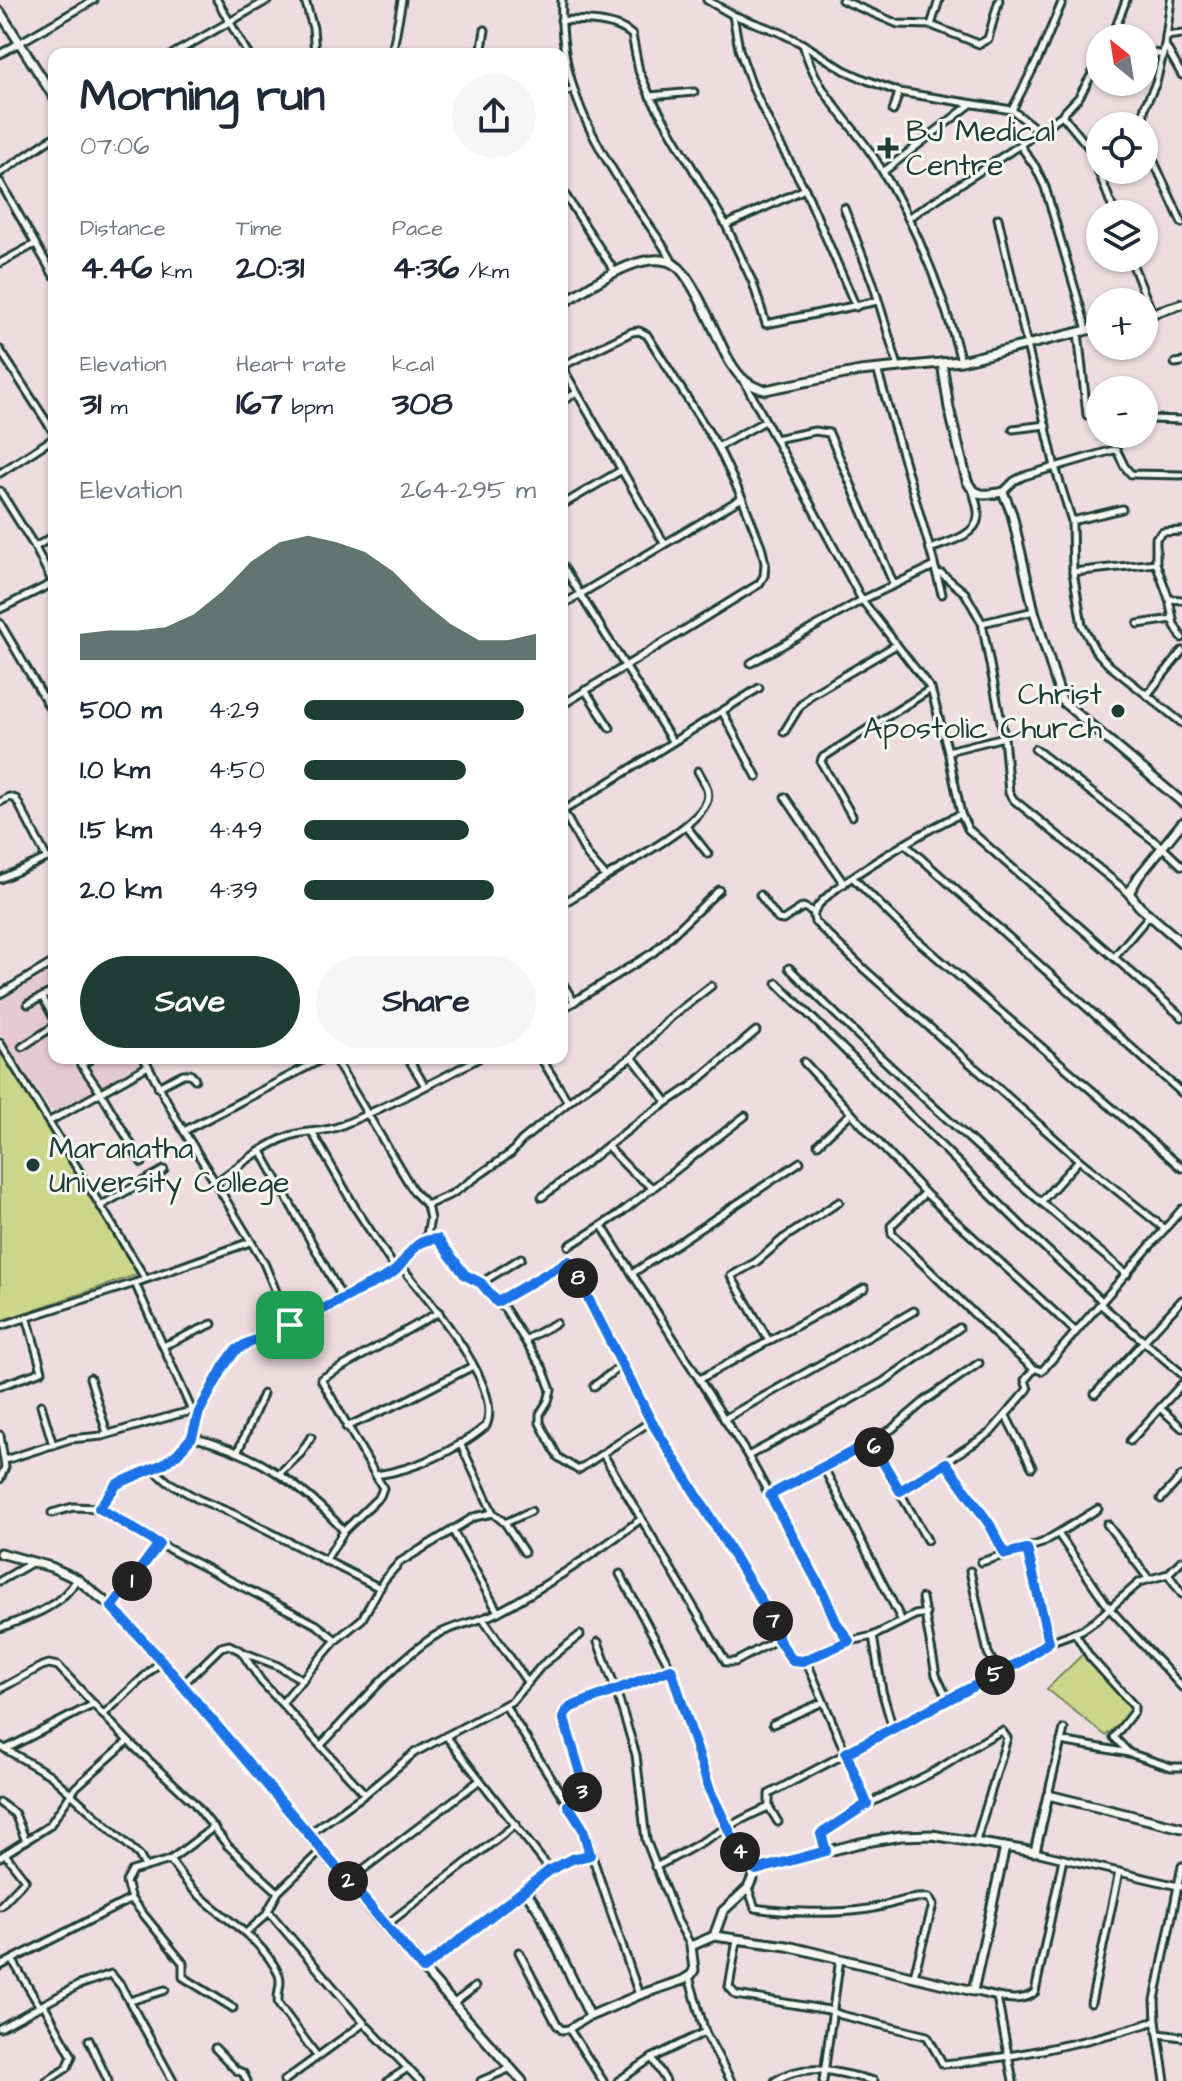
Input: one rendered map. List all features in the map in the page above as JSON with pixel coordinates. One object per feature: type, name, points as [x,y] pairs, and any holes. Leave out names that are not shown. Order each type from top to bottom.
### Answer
[{"type":"street","points":[[0,54],[94,0]]},
{"type":"street","points":[[217,0],[244,48]]},
{"type":"street","points":[[184,48],[268,0]]},
{"type":"street","points":[[305,0],[315,48]]},
{"type":"street","points":[[393,48],[402,0]]},
{"type":"street","points":[[562,0],[564,48]]},
{"type":"street","points":[[707,0],[733,15],[803,44],[844,70],[899,92],[1012,110],[1040,132]]},
{"type":"street","points":[[842,0],[898,24],[931,25],[979,44],[988,39],[999,0]]},
{"type":"street","points":[[931,25],[939,0]]},
{"type":"street","points":[[1012,110],[1063,0]]},
{"type":"street","points":[[1117,24],[1126,0]]},
{"type":"street","points":[[1144,112],[1163,55],[1171,0]]},
{"type":"street","points":[[0,12],[48,87]]},
{"type":"street","points":[[733,15],[739,49],[752,86],[805,189],[856,307]]},
{"type":"street","points":[[561,20],[606,23],[629,31],[634,40],[639,71],[650,96],[726,225],[753,283],[766,324],[878,301]]},
{"type":"street","points":[[482,48],[485,30]]},
{"type":"street","points":[[1166,36],[1182,34]]},
{"type":"street","points":[[803,44],[810,69],[824,93],[883,172],[908,218],[944,308],[961,361]]},
{"type":"street","points":[[1165,45],[1182,75]]},
{"type":"street","points":[[1158,54],[1163,55]]},
{"type":"street","points":[[568,68],[584,120],[599,151],[687,281],[862,600],[931,689],[961,814],[968,829],[1182,1017]]},
{"type":"street","points":[[908,218],[1040,132],[1062,115],[1086,85]]},
{"type":"street","points":[[568,91],[573,89]]},
{"type":"street","points":[[650,96],[694,92]]},
{"type":"street","points":[[893,111],[899,92]]},
{"type":"street","points":[[883,172],[971,104]]},
{"type":"street","points":[[1062,115],[1090,149],[1110,200]]},
{"type":"street","points":[[0,173],[48,141]]},
{"type":"street","points":[[1020,145],[1045,187],[1083,331],[1086,394]]},
{"type":"street","points":[[1158,171],[1182,223]]},
{"type":"street","points":[[0,182],[48,266]]},
{"type":"street","points":[[726,225],[805,189]]},
{"type":"street","points":[[568,199],[615,272]]},
{"type":"street","points":[[844,208],[867,264],[898,366]]},
{"type":"street","points":[[998,218],[1055,467],[1072,521],[1073,572],[1082,625],[1087,637],[1109,665],[1182,723]]},
{"type":"street","points":[[0,263],[35,244]]},
{"type":"street","points":[[568,300],[615,272],[642,262],[673,264]]},
{"type":"street","points":[[568,293],[571,298]]},
{"type":"street","points":[[1158,312],[1182,304]]},
{"type":"street","points":[[743,380],[757,389],[765,390],[876,368],[961,361],[1086,330]]},
{"type":"street","points":[[568,363],[632,332],[647,335],[718,447],[742,498],[765,563],[764,576],[759,584],[568,701]]},
{"type":"street","points":[[0,350],[48,426]]},
{"type":"street","points":[[930,549],[974,527],[978,517],[973,490],[963,466],[942,363]]},
{"type":"street","points":[[876,368],[942,594]]},
{"type":"street","points":[[568,378],[664,543]]},
{"type":"street","points":[[568,398],[576,393]]},
{"type":"street","points":[[1158,419],[1182,420]]},
{"type":"street","points":[[718,447],[765,421]]},
{"type":"street","points":[[1013,429],[1046,425]]},
{"type":"street","points":[[775,439],[815,431],[829,433],[894,585]]},
{"type":"street","points":[[0,473],[48,440]]},
{"type":"street","points":[[973,490],[987,495],[1003,492],[1024,476],[1113,450],[1117,451],[1131,474],[1182,475]]},
{"type":"street","points":[[568,501],[620,471]]},
{"type":"street","points":[[0,491],[48,574]]},
{"type":"street","points":[[1003,492],[1012,514],[1034,611],[1062,701],[1182,802]]},
{"type":"street","points":[[568,601],[742,498]]},
{"type":"street","points":[[1072,521],[1122,509]]},
{"type":"street","points":[[1182,531],[1163,532],[1156,538],[1156,563],[1182,638]]},
{"type":"street","points":[[35,547],[48,539]]},
{"type":"street","points":[[1073,572],[1156,563]]},
{"type":"street","points":[[751,663],[862,600],[934,566]]},
{"type":"street","points":[[936,573],[942,574],[965,593],[982,623],[1004,737],[1007,786],[1014,800],[1129,893],[1149,916],[1182,943]]},
{"type":"street","points":[[568,575],[672,741]]},
{"type":"street","points":[[0,609],[48,586]]},
{"type":"street","points":[[1169,599],[1182,600]]},
{"type":"street","points":[[982,623],[1034,611]]},
{"type":"street","points":[[1138,624],[1173,619]]},
{"type":"street","points":[[0,623],[48,705]]},
{"type":"street","points":[[784,732],[800,706],[811,695],[896,645]]},
{"type":"street","points":[[1148,694],[1182,651]]},
{"type":"street","points":[[568,807],[759,688]]},
{"type":"street","points":[[852,816],[821,762],[822,758],[931,689]]},
{"type":"street","points":[[585,690],[610,728]]},
{"type":"street","points":[[722,711],[757,777]]},
{"type":"street","points":[[948,751],[1004,737]]},
{"type":"street","points":[[1035,749],[1162,847],[1182,866]]},
{"type":"street","points":[[568,900],[686,826],[708,799],[707,788],[698,771]]},
{"type":"street","points":[[0,802],[9,797],[16,799],[48,854]]},
{"type":"street","points":[[785,797],[844,884]]},
{"type":"street","points":[[814,912],[852,878],[905,844],[961,814]]},
{"type":"street","points":[[568,819],[587,855],[606,877]]},
{"type":"street","points":[[1129,893],[1182,823]]},
{"type":"street","points":[[686,826],[708,854]]},
{"type":"street","points":[[905,844],[1182,1093]]},
{"type":"street","points":[[0,879],[48,860]]},
{"type":"street","points":[[852,878],[910,934],[1182,1168]]},
{"type":"street","points":[[568,1006],[654,952],[719,890]]},
{"type":"street","points":[[760,895],[778,919],[783,920],[803,907],[814,912],[818,925],[865,970],[1079,1160],[1165,1229]]},
{"type":"street","points":[[1115,956],[1149,916]]},
{"type":"street","points":[[0,994],[48,966]]},
{"type":"street","points":[[789,968],[861,1039],[1041,1202],[1127,1274]]},
{"type":"street","points":[[777,983],[1101,1303],[1182,1374]]},
{"type":"street","points":[[427,1205],[452,1194],[511,1153],[568,1102],[632,1057],[671,1017],[711,986]]},
{"type":"street","points":[[568,992],[574,1002]]},
{"type":"street","points":[[28,1004],[48,995]]},
{"type":"street","points":[[43,998],[48,1007]]},
{"type":"street","points":[[22,1047],[48,1030]]},
{"type":"street","points":[[542,1197],[690,1087],[756,1031]]},
{"type":"street","points":[[0,1043],[145,1278]]},
{"type":"street","points":[[632,1057],[667,1102]]},
{"type":"street","points":[[804,1062],[925,1193],[1075,1331]]},
{"type":"street","points":[[184,1131],[312,1064]]},
{"type":"street","points":[[337,1064],[414,1192],[427,1205],[430,1219],[426,1240]]},
{"type":"street","points":[[412,1064],[425,1086]]},
{"type":"street","points":[[215,1183],[286,1137],[304,1131],[313,1133],[332,1129],[467,1064]]},
{"type":"street","points":[[545,1064],[568,1102]]},
{"type":"street","points":[[81,1065],[142,1163]]},
{"type":"street","points":[[50,1121],[148,1066],[272,1279],[290,1325]]},
{"type":"street","points":[[158,1087],[188,1073],[195,1079]]},
{"type":"street","points":[[818,1144],[851,1113]]},
{"type":"street","points":[[569,1246],[602,1226],[745,1116]]},
{"type":"street","points":[[313,1133],[356,1209],[398,1267],[439,1312],[488,1396],[489,1419],[480,1430],[411,1466],[376,1475]]},
{"type":"street","points":[[607,1146],[653,1188]]},
{"type":"street","points":[[261,1151],[343,1299]]},
{"type":"street","points":[[1041,1202],[1079,1160]]},
{"type":"street","points":[[633,1273],[800,1162]]},
{"type":"street","points":[[102,1205],[164,1170]]},
{"type":"street","points":[[925,1193],[891,1226],[892,1234],[1033,1370],[1042,1371],[1182,1209]]},
{"type":"street","points":[[769,1341],[731,1276],[756,1262],[784,1238],[839,1202]]},
{"type":"street","points":[[602,1226],[748,1456],[849,1641]]},
{"type":"street","points":[[99,1508],[117,1484],[170,1459],[192,1437],[199,1412],[235,1351],[343,1299],[398,1267],[410,1251],[426,1240],[438,1239],[465,1275],[481,1283],[505,1309],[525,1340],[551,1384],[551,1395],[539,1419],[555,1454],[569,1466],[578,1470],[651,1421]]},
{"type":"street","points":[[0,1326],[250,1242]]},
{"type":"street","points":[[481,1283],[521,1258]]},
{"type":"street","points":[[497,1302],[569,1261],[651,1421],[778,1628],[778,1639],[792,1660],[806,1660],[926,1613]]},
{"type":"street","points":[[135,1283],[192,1411]]},
{"type":"street","points":[[700,1379],[865,1288]]},
{"type":"street","points":[[1095,1394],[1182,1300]]},
{"type":"street","points":[[724,1419],[914,1311]]},
{"type":"street","points":[[325,1561],[344,1531],[382,1493],[382,1485],[346,1427],[322,1378],[439,1312]]},
{"type":"street","points":[[0,1386],[42,1371],[27,1317]]},
{"type":"street","points":[[525,1340],[556,1323]]},
{"type":"street","points":[[163,1346],[212,1324]]},
{"type":"street","points":[[748,1456],[883,1382],[959,1328]]},
{"type":"street","points":[[770,1495],[871,1442],[979,1363]]},
{"type":"street","points":[[594,1386],[623,1364]]},
{"type":"street","points":[[346,1427],[473,1366]]},
{"type":"street","points":[[900,1491],[990,1433],[1028,1389],[1026,1378],[1033,1370]]},
{"type":"street","points":[[90,1378],[107,1433]]},
{"type":"street","points":[[1130,1441],[1182,1384]]},
{"type":"street","points":[[238,1451],[263,1394]]},
{"type":"street","points":[[41,1405],[53,1445]]},
{"type":"street","points":[[1160,1408],[1182,1428]]},
{"type":"street","points":[[5,1460],[81,1437],[97,1437],[192,1411],[199,1412]]},
{"type":"street","points":[[1006,1416],[1032,1467]]},
{"type":"street","points":[[0,1435],[5,1460],[0,1479]]},
{"type":"street","points":[[192,1437],[238,1451],[280,1473],[310,1496],[344,1531]]},
{"type":"street","points":[[280,1473],[300,1454],[311,1437]]},
{"type":"street","points":[[871,1442],[927,1540]]},
{"type":"street","points":[[460,1443],[493,1513],[505,1523],[524,1552]]},
{"type":"street","points":[[603,1454],[726,1662],[735,1662],[778,1639]]},
{"type":"street","points":[[946,1463],[990,1525],[1005,1554]]},
{"type":"street","points":[[824,1468],[902,1621]]},
{"type":"street","points":[[153,1469],[189,1494],[380,1588]]},
{"type":"street","points":[[1161,1499],[1182,1476]]},
{"type":"street","points":[[52,1513],[73,1507],[99,1508],[159,1544],[317,1625],[336,1640]]},
{"type":"street","points":[[981,1562],[1027,1549],[1059,1535],[1098,1509]]},
{"type":"street","points":[[505,1523],[531,1511]]},
{"type":"street","points":[[282,1703],[336,1640],[362,1619],[400,1562],[474,1517],[493,1513]]},
{"type":"street","points":[[322,1744],[418,1648],[444,1631],[498,1612],[568,1572],[641,1519]]},
{"type":"street","points":[[1107,1524],[1149,1578]]},
{"type":"street","points":[[452,1529],[498,1612]]},
{"type":"street","points":[[1059,1535],[1110,1609],[1182,1687]]},
{"type":"street","points":[[112,1607],[159,1544]]},
{"type":"street","points":[[1027,1549],[1049,1642]]},
{"type":"street","points":[[0,1553],[77,1579],[112,1607],[522,2081]]},
{"type":"street","points":[[778,1822],[769,1807],[769,1794],[1029,1657],[1049,1642],[1075,1633],[1110,1609],[1140,1582],[1168,1574],[1182,1560]]},
{"type":"street","points":[[0,1581],[33,1562]]},
{"type":"street","points":[[970,1571],[988,1653],[999,1673]]},
{"type":"street","points":[[620,1574],[671,1669],[710,1791],[741,1855],[756,1870]]},
{"type":"street","points":[[1168,1574],[1182,1594]]},
{"type":"street","points":[[0,1628],[45,1611],[64,1597],[77,1579]]},
{"type":"street","points":[[922,1598],[936,1675],[948,1700]]},
{"type":"street","points":[[483,1619],[528,1683]]},
{"type":"street","points":[[1075,1633],[1090,1657],[1134,1706],[1134,1711],[1114,1737],[1129,1753]]},
{"type":"street","points":[[309,1834],[365,1794],[414,1753],[505,1705],[548,1658],[580,1635]]},
{"type":"street","points":[[873,1636],[882,1691],[893,1729]]},
{"type":"street","points":[[519,1952],[562,2030],[639,1995],[689,1977],[694,1970],[691,1946],[655,1867],[643,1829],[636,1755],[598,1642]]},
{"type":"street","points":[[182,1685],[217,1650],[229,1645],[303,1680]]},
{"type":"street","points":[[241,1651],[261,1681],[365,1794]]},
{"type":"street","points":[[103,1715],[161,1660]]},
{"type":"street","points":[[806,1660],[867,1804]]},
{"type":"street","points":[[0,1689],[42,1666],[54,1664],[62,1669],[128,1741],[194,1803],[228,1846],[278,1892]]},
{"type":"street","points":[[568,1805],[580,1795],[584,1780],[564,1719],[565,1713],[571,1707],[671,1669]]},
{"type":"street","points":[[773,1724],[823,1702]]},
{"type":"street","points":[[3,1748],[94,1704]]},
{"type":"street","points":[[505,1705],[583,1829],[639,1995]]},
{"type":"street","points":[[1035,1852],[1064,1729]]},
{"type":"street","points":[[826,1851],[821,1834],[867,1804],[931,1773],[999,1732],[1005,1732],[1007,1738],[976,1841]]},
{"type":"street","points":[[446,1736],[550,1870]]},
{"type":"street","points":[[0,1906],[25,1880],[2,1856],[49,1826],[82,1780],[128,1741]]},
{"type":"street","points":[[1061,1741],[1129,1753],[1171,1767],[1182,1767]]},
{"type":"street","points":[[3,1748],[37,1765],[139,1855],[145,1866]]},
{"type":"street","points":[[348,1881],[480,1780]]},
{"type":"street","points":[[1048,1795],[1182,1828]]},
{"type":"street","points":[[0,1803],[15,1814],[26,1841]]},
{"type":"street","points":[[655,1867],[769,1807]]},
{"type":"street","points":[[385,1926],[516,1824]]},
{"type":"street","points":[[214,1827],[170,1860],[132,1871],[126,1879],[131,1899],[183,1963],[183,1977],[233,2008]]},
{"type":"street","points":[[756,1870],[826,1851],[901,1836],[932,1835],[1035,1852],[1180,1887]]},
{"type":"street","points":[[973,1991],[1005,1847]]},
{"type":"street","points":[[246,1933],[268,1911],[278,1892],[322,1850]]},
{"type":"street","points":[[423,1969],[550,1870],[572,1859],[590,1855]]},
{"type":"street","points":[[691,1946],[714,1936],[737,1939],[840,1958],[997,1997],[1029,1998],[1035,1992],[1063,1859]]},
{"type":"street","points":[[170,1860],[199,1896],[246,1933],[277,1971],[281,1980],[277,1997],[279,2005],[317,2056]]},
{"type":"street","points":[[1165,2081],[1155,2000],[1182,1866]]},
{"type":"street","points":[[714,1936],[723,1911],[748,1888],[756,1870]]},
{"type":"street","points":[[1091,2003],[1119,1872]]},
{"type":"street","points":[[748,1888],[755,1908],[777,1911],[866,1909],[929,1898],[933,1905],[914,1975]]},
{"type":"street","points":[[525,1890],[540,1912],[590,2016]]},
{"type":"street","points":[[0,1966],[131,1899]]},
{"type":"street","points":[[268,1911],[364,2023],[420,2081]]},
{"type":"street","points":[[737,1939],[729,1987],[736,1995],[833,2012],[927,2036],[943,2064],[1008,2058],[1091,2041],[1156,2021]]},
{"type":"street","points":[[823,2081],[840,1958]]},
{"type":"street","points":[[13,1961],[72,2056],[67,2068],[47,2081]]},
{"type":"street","points":[[0,2028],[79,1985],[111,1974],[130,2001],[173,2081]]},
{"type":"street","points":[[689,1977],[705,2032],[731,2081]]},
{"type":"street","points":[[454,2003],[475,1987]]},
{"type":"street","points":[[130,2001],[165,1990]]},
{"type":"street","points":[[997,1997],[1013,2081]]},
{"type":"street","points":[[284,2081],[364,2023]]},
{"type":"street","points":[[569,2029],[603,2081]]},
{"type":"street","points":[[618,2081],[652,2058],[705,2032]]},
{"type":"street","points":[[1159,2034],[1182,2037]]},
{"type":"street","points":[[89,2040],[108,2081]]},
{"type":"street","points":[[215,2048],[236,2070],[243,2073],[247,2081]]},
{"type":"street","points":[[652,2058],[666,2081]]},
{"type":"street","points":[[388,2081],[408,2068]]},
{"type":"street","points":[[481,2081],[511,2068]]},
{"type":"street","points":[[775,2081],[797,2071],[823,2069],[874,2081]]},
{"type":"shaded area","points":[[48,973],[48,1064],[140,1065],[55,1112],[49,1108],[0,1032],[0,1001]]},
{"type":"green space","name":"Maranatha University College","points":[[0,1049],[136,1262],[136,1275],[0,1321]]},
{"type":"green space","points":[[1083,1654],[1133,1710],[1106,1736],[1047,1689]]},
{"type":"place","name":"BJ Medical Centre","points":[[888,148]]},
{"type":"place","name":"Christ Apostolic Church","points":[[1118,711]]},
{"type":"place","name":"Maranatha University College","points":[[33,1165]]},
{"type":"route","points":[[438,1239],[443,1243],[465,1275],[481,1283],[497,1302],[569,1261],[651,1421],[778,1628],[778,1639],[792,1660],[803,1661],[849,1641],[770,1495],[871,1442],[900,1491],[946,1463],[990,1525],[1005,1554],[1027,1549],[1049,1642],[1022,1661],[846,1753],[867,1804],[821,1834],[826,1851],[756,1870],[741,1855],[710,1791],[671,1669],[567,1709],[564,1719],[584,1780],[580,1795],[568,1805],[583,1829],[590,1855],[572,1859],[550,1870],[423,1969],[161,1660],[112,1607],[159,1544],[99,1508],[117,1484],[163,1464],[192,1437],[199,1412],[235,1351],[290,1325],[396,1270],[410,1251],[426,1240],[438,1239]]}]
